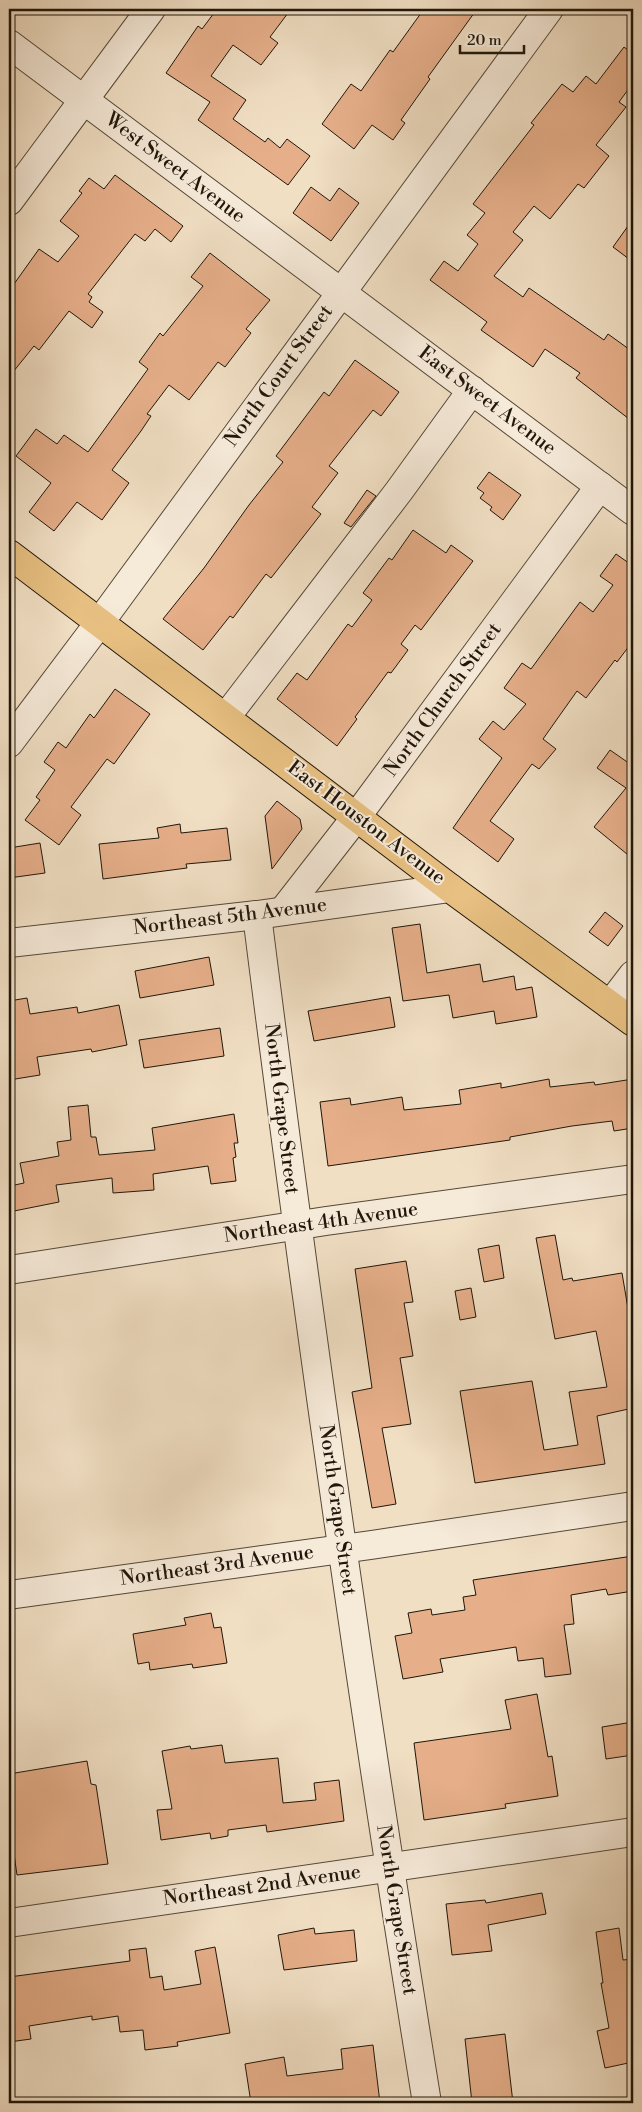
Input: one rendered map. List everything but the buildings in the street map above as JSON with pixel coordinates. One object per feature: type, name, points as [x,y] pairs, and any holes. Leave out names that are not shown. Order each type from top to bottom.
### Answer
[{"type":"main road","name":"East Houston Avenue","points":[[9,554],[450,888],[633,1022]]},
{"type":"street","points":[[9,201],[151,9]]},
{"type":"street","name":"North Court Street","points":[[9,743],[100,622],[548,9]]},
{"type":"street","name":"West Sweet Avenue","points":[[9,44],[341,291]]},
{"type":"street","name":"East Sweet Avenue","points":[[341,291],[633,511]]},
{"type":"street","points":[[226,717],[399,491],[472,390]]},
{"type":"street","name":"North Church Street","points":[[270,913],[357,816],[600,486]]},
{"type":"street","name":"Northeast 5th Avenue","points":[[9,943],[270,913],[450,888]]},
{"type":"street","name":"North Grape Street","points":[[270,913],[296,1226],[389,1867],[427,2103]]},
{"type":"street","points":[[610,1005],[633,975]]},
{"type":"street","name":"Northeast 4th Avenue","points":[[9,1270],[296,1226],[633,1179]]},
{"type":"street","name":"Northeast 3rd Avenue","points":[[9,1594],[343,1549],[633,1506]]},
{"type":"street","name":"Northeast 2nd Avenue","points":[[9,1923],[633,1832]]}]
